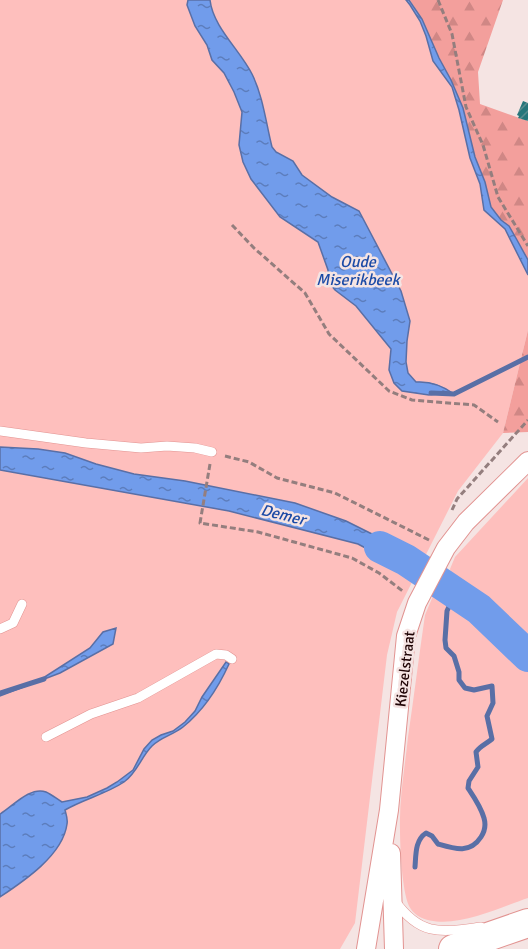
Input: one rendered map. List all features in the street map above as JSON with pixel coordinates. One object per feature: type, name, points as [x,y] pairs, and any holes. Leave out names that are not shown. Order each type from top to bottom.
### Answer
[{"type":"highway","points":[[453,949],[528,922]]},
{"type":"street","name":"Kiezelstraat","points":[[366,949],[389,810],[406,636],[438,551],[446,548],[466,522],[528,461]]},
{"type":"street","name":"Kiezelstraat","points":[[389,810],[394,949]]},
{"type":"lane","points":[[0,431],[86,444],[141,448],[167,446],[212,452]]},
{"type":"lane","points":[[0,629],[13,623],[22,604]]},
{"type":"lane","points":[[46,737],[91,714],[138,698],[216,654],[232,659]]},
{"type":"lane","points":[[392,898],[405,915],[434,930],[449,931],[528,922]]},
{"type":"path","points":[[438,0],[452,34],[466,107],[483,145],[498,197],[528,246]]},
{"type":"path","points":[[232,225],[254,248],[305,293],[329,334],[389,391],[412,400],[474,405],[498,422]]},
{"type":"path","points":[[481,473],[528,420]]},
{"type":"path","points":[[212,452],[249,462],[277,478],[335,493],[438,551]]},
{"type":"path","points":[[209,467],[201,523],[258,532],[352,558],[419,600]]},
{"type":"shaded area","points":[[0,0],[417,0],[528,264],[528,330],[503,433],[458,491],[397,612],[387,655],[355,923],[340,949],[0,949]]},
{"type":"shaded area","points":[[528,478],[528,643],[452,578],[450,569],[455,557]]},
{"type":"shaded area","points":[[433,596],[443,597],[470,612],[528,670],[528,898],[488,913],[444,922],[430,921],[418,916],[410,907],[405,890],[400,847],[400,806],[408,737],[425,615]]},
{"type":"green space","points":[[410,0],[503,0],[478,72],[480,104],[528,121],[528,260],[517,240],[491,207],[463,108],[422,19]]},
{"type":"green space","points":[[528,330],[528,432],[503,433]]},
{"type":"water","name":"Oude Miserikbeek","points":[[188,0],[210,0],[216,20],[256,82],[272,147],[276,152],[293,161],[302,175],[332,197],[359,211],[401,291],[410,321],[406,362],[408,373],[416,382],[436,384],[454,394],[443,391],[429,395],[402,391],[394,383],[389,370],[391,349],[356,306],[330,284],[328,270],[318,242],[280,217],[251,179],[243,162],[239,145],[242,112],[224,73],[212,60],[207,45],[195,26],[187,5]]},
{"type":"water","points":[[406,0],[409,0],[422,19],[451,80],[463,108],[491,207],[509,226],[528,260],[528,275],[505,229],[484,210],[480,184],[470,158],[452,87],[433,61],[420,21]]},
{"type":"water","points":[[0,447],[65,453],[134,474],[185,481],[295,503],[346,521],[384,540],[419,563],[414,574],[358,544],[229,511],[0,470]]},
{"type":"water","points":[[116,628],[113,644],[60,673],[0,696],[0,693],[40,680],[90,648],[103,632]]},
{"type":"water","points":[[226,662],[229,664],[220,681],[197,714],[183,727],[152,746],[124,782],[65,810],[67,824],[64,835],[50,857],[0,897],[0,814],[34,792],[46,792],[62,802],[87,797],[117,782],[133,770],[144,749],[152,740],[173,731],[195,711]]},
{"type":"building","points":[[523,101],[528,103],[528,121],[518,118],[517,115]]},
{"type":"waterway","name":"Oude Miserikbeek","points":[[431,393],[454,394],[528,357]]},
{"type":"waterway","name":"Demer","points":[[380,547],[406,560],[479,609],[528,656]]},
{"type":"waterway","points":[[415,867],[418,844],[426,833],[432,836],[438,844],[462,849],[477,842],[485,828],[481,810],[468,788],[469,781],[478,767],[476,752],[492,739],[487,716],[493,703],[492,686],[474,690],[465,688],[459,680],[454,656],[446,648],[447,611],[455,593]]},
{"type":"waterway","points":[[0,693],[44,679]]}]
